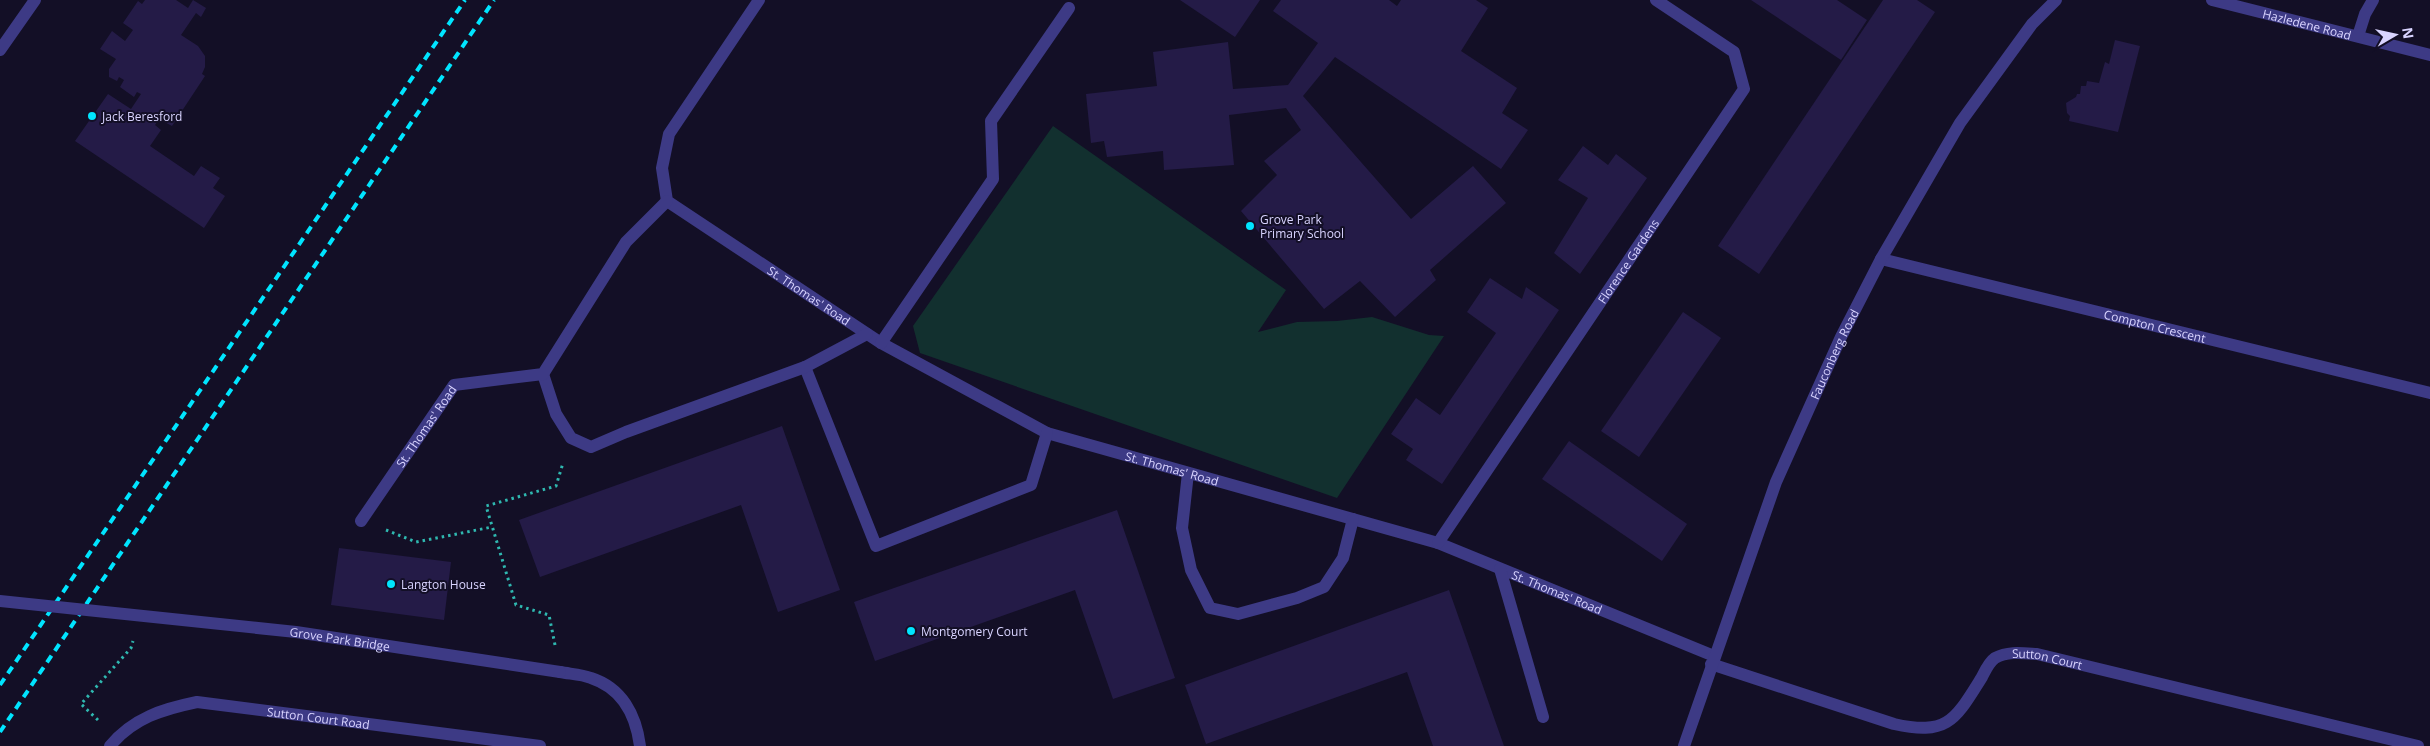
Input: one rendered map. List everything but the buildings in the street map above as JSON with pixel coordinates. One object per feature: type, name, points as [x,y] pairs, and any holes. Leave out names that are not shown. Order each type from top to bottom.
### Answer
[{"type":"street","points":[[0,50],[35,0]]},
{"type":"street","points":[[759,0],[669,134],[662,168],[667,201],[626,242],[543,374],[556,414],[570,438],[591,447],[806,367],[867,334]]},
{"type":"street","name":"Florence Gardens","points":[[1438,542],[1744,89],[1734,52],[1656,0]]},
{"type":"street","name":"Fauconberg Road","points":[[1684,746],[1776,482],[1841,337],[1880,259],[1960,122],[2032,24],[2056,0]]},
{"type":"street","name":"Hazledene Road","points":[[2212,0],[2430,55]]},
{"type":"street","points":[[2358,36],[2365,14],[2373,0]]},
{"type":"street","points":[[881,343],[993,178],[991,121],[1069,8]]},
{"type":"street","name":"St. Thomas' Road","points":[[667,201],[881,343],[1047,433],[1438,542],[1713,660]]},
{"type":"street","name":"Compton Crescent","points":[[1880,259],[2430,393]]},
{"type":"street","points":[[806,367],[876,546],[1031,485],[1047,433]]},
{"type":"street","name":"St. Thomas' Road","points":[[361,521],[454,385],[543,374]]},
{"type":"street","points":[[1188,473],[1182,528],[1191,570],[1210,608],[1238,614],[1297,598],[1324,587],[1343,558],[1353,519]]},
{"type":"street","points":[[1500,569],[1543,717]]},
{"type":"street","name":"Grove Park Bridge","points":[[0,601],[296,632],[591,678],[609,687],[627,704],[638,725],[640,746]]},
{"type":"street","name":"Sutton Court","points":[[1713,660],[1894,724],[1907,727],[1938,727],[1951,721],[1962,708],[1993,659],[2008,653],[2037,654],[2418,746]]},
{"type":"street","name":"Sutton Court Road","points":[[110,746],[139,720],[165,709],[197,702],[540,746]]},
{"type":"path","points":[[560,672],[549,614],[516,605],[486,506],[556,486],[570,438]]},
{"type":"path","points":[[361,521],[416,542],[492,528]]},
{"type":"path","points":[[81,704],[131,648]]},
{"type":"green space","points":[[1053,126],[1286,290],[1258,332],[1297,322],[1337,321],[1372,317],[1429,335],[1444,336],[1337,498],[920,353],[913,326]]},
{"type":"railway","points":[[0,685],[465,0]]},
{"type":"railway","points":[[0,732],[494,0]]},
{"type":"place","name":"Jack Beresford","points":[[92,116]]},
{"type":"place","name":"Grove Park Primary School","points":[[1250,226]]},
{"type":"place","name":"Langton House","points":[[391,584]]},
{"type":"place","name":"Montgomery Court","points":[[911,631]]}]
